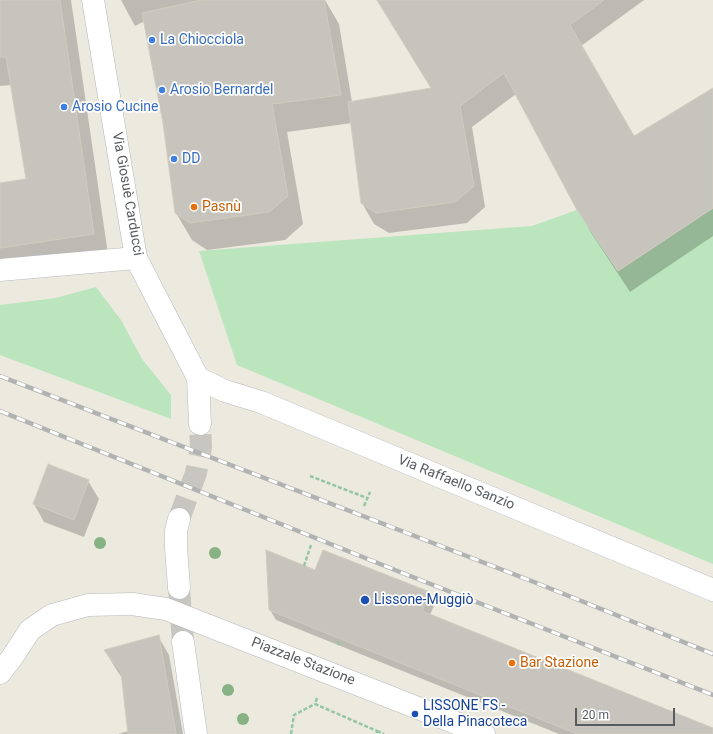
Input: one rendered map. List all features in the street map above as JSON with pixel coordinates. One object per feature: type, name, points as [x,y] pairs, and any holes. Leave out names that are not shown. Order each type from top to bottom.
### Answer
[{"type":"street","name":"Via Giosuè Carducci","points":[[93,0],[136,258],[198,378],[200,424]]},
{"type":"street","points":[[0,270],[136,258]]},
{"type":"street","name":"Via Raffaello Sanzio","points":[[198,378],[713,590]]},
{"type":"street","points":[[179,519],[176,531],[176,547],[179,588]]},
{"type":"street","name":"Piazzale Stazione","points":[[0,673],[30,630],[52,615],[88,605],[132,604],[166,609],[484,734]]},
{"type":"street","points":[[184,642],[196,734]]},
{"type":"path","points":[[310,476],[367,498]]},
{"type":"path","points":[[364,506],[370,492]]},
{"type":"path","points":[[304,566],[311,545]]},
{"type":"path","points":[[291,734],[294,715],[315,704]]},
{"type":"path","points":[[378,731],[384,734]]},
{"type":"green space","points":[[713,208],[713,564],[237,365],[199,251],[532,226],[577,210],[618,271]]},
{"type":"green space","points":[[96,287],[121,320],[142,359],[171,395],[171,419],[0,355],[0,305],[56,298]]},
{"type":"building","points":[[0,0],[60,0],[94,234],[0,248],[0,183],[26,179],[6,57],[0,57]]},
{"type":"building","points":[[201,0],[324,0],[341,95],[272,104],[288,196],[269,212],[190,223],[175,213],[163,123],[142,13]]},
{"type":"building","points":[[377,0],[604,0],[570,25],[634,136],[713,88],[713,208],[618,271],[577,210],[504,73],[460,106],[474,186],[455,202],[376,213],[361,203],[348,102],[431,88]]},
{"type":"building","points":[[48,464],[89,480],[74,520],[33,504]]},
{"type":"building","points":[[266,550],[315,570],[323,550],[430,592],[422,611],[713,728],[713,734],[577,734],[269,610]]},
{"type":"building","points":[[159,635],[176,734],[128,734],[121,672],[104,650]]},
{"type":"tunnel","points":[[179,519],[196,473],[201,447],[200,424]]},
{"type":"tunnel","points":[[179,588],[183,642]]},
{"type":"railway","points":[[0,376],[534,582],[713,654]]},
{"type":"railway","points":[[0,411],[400,572],[713,695]]},
{"type":"place","name":"La Chiocciola","points":[[152,40]]},
{"type":"place","name":"Arosio Bernardel","points":[[162,90]]},
{"type":"place","name":"Arosio Cucine","points":[[64,107]]},
{"type":"place","name":"DD","points":[[174,159]]},
{"type":"place","name":"Pasnù","points":[[194,207]]},
{"type":"place","name":"Lissone-Muggiò","points":[[365,600]]},
{"type":"place","name":"Bar Stazione","points":[[512,663]]},
{"type":"place","name":"LISSONE FS - Della Pinacoteca","points":[[415,714]]}]
